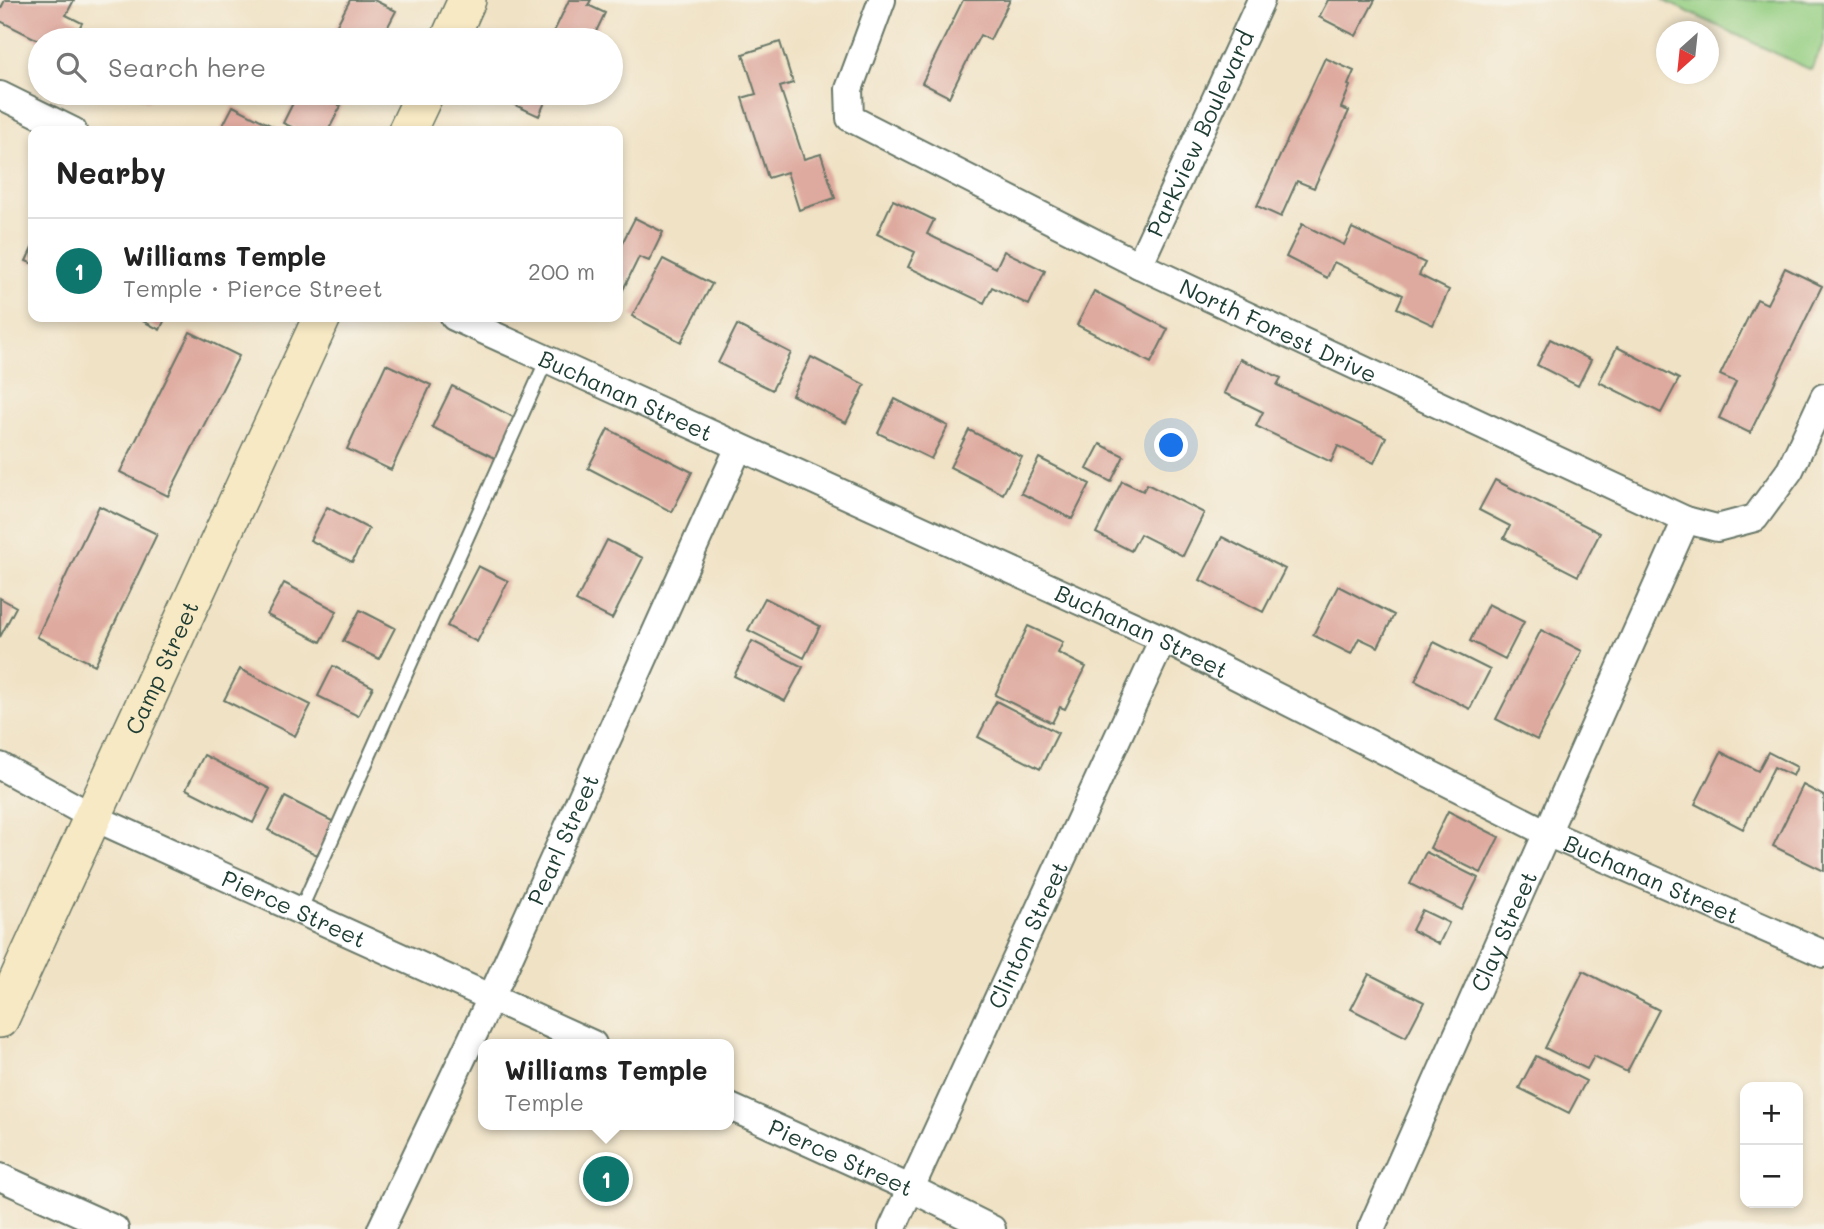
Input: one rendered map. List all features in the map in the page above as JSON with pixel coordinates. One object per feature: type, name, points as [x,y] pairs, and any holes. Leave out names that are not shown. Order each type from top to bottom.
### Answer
[{"type":"street","points":[[454,28],[467,0]]},
{"type":"street","name":"Parkview Boulevard","points":[[1139,265],[1261,0]]},
{"type":"street","name":"North Forest Drive","points":[[877,10],[849,89],[850,118],[1139,265],[1686,520],[1717,528],[1755,518],[1790,470],[1824,397]]},
{"type":"street","points":[[0,95],[63,126]]},
{"type":"street","points":[[409,126],[419,105]]},
{"type":"street","name":"Camp Street","points":[[0,1019],[320,322]]},
{"type":"street","name":"Buchanan Street","points":[[465,322],[1163,639],[1547,833],[1824,954]]},
{"type":"street","name":"Pearl Street","points":[[381,1229],[491,998],[739,447]]},
{"type":"street","name":"Clay Street","points":[[1371,1229],[1686,520]]},
{"type":"street","name":"Clinton Street","points":[[892,1229],[1163,639]]},
{"type":"street","name":"Pierce Street","points":[[0,766],[93,817],[582,1039]]},
{"type":"street","name":"Pierce Street","points":[[734,1108],[912,1189],[992,1229]]},
{"type":"street","points":[[0,1177],[115,1229]]},
{"type":"lane","points":[[300,911],[547,359]]},
{"type":"green space","points":[[1663,0],[1824,0],[1824,42],[1811,70],[1719,26],[1719,21],[1707,21]]},
{"type":"building","points":[[5,0],[74,0],[66,15],[82,23],[79,28],[28,28],[28,35],[0,21],[0,10]]},
{"type":"building","points":[[350,0],[374,0],[396,11],[387,28],[335,28]]},
{"type":"building","points":[[569,0],[591,0],[588,5],[605,13],[598,28],[556,28]]},
{"type":"building","points":[[963,0],[1010,0],[990,40],[980,35],[949,97],[922,83]]},
{"type":"building","points":[[1328,0],[1375,0],[1356,36],[1319,17]]},
{"type":"building","points":[[780,42],[793,83],[780,87],[804,159],[821,154],[835,198],[799,210],[787,172],[768,178],[742,98],[756,94],[743,54]]},
{"type":"building","points":[[1325,58],[1354,71],[1341,108],[1349,111],[1314,188],[1297,181],[1281,217],[1257,206]]},
{"type":"building","points":[[292,105],[341,106],[331,126],[289,126],[283,123]]},
{"type":"building","points":[[515,105],[544,105],[539,116]]},
{"type":"building","points":[[233,106],[272,126],[223,126]]},
{"type":"building","points":[[893,200],[934,220],[927,234],[996,268],[1004,251],[1045,271],[1029,305],[992,287],[984,303],[908,267],[915,252],[877,234]]},
{"type":"building","points":[[635,218],[663,232],[649,261],[639,257],[623,290],[623,241]]},
{"type":"building","points":[[1302,224],[1344,245],[1352,228],[1425,263],[1419,275],[1449,290],[1433,325],[1397,308],[1403,295],[1334,262],[1327,278],[1286,257]]},
{"type":"building","points":[[663,259],[712,284],[681,342],[632,316]]},
{"type":"building","points":[[1785,268],[1822,286],[1750,433],[1719,418],[1736,382],[1720,375],[1757,299],[1767,304]]},
{"type":"building","points":[[1094,291],[1168,329],[1151,363],[1077,325]]},
{"type":"building","points":[[145,322],[164,322],[160,330]]},
{"type":"building","points":[[737,325],[791,353],[772,390],[718,363]]},
{"type":"building","points":[[190,332],[239,356],[168,496],[120,472]]},
{"type":"building","points":[[1550,339],[1591,360],[1578,386],[1537,365]]},
{"type":"building","points":[[1617,347],[1679,379],[1661,413],[1599,382]]},
{"type":"building","points":[[811,357],[865,385],[846,423],[792,395]]},
{"type":"building","points":[[1240,359],[1281,378],[1277,385],[1386,437],[1374,463],[1338,446],[1331,462],[1256,426],[1263,412],[1224,393]]},
{"type":"building","points":[[386,364],[431,385],[391,470],[347,449]]},
{"type":"building","points":[[452,386],[519,420],[499,460],[432,427]]},
{"type":"building","points":[[895,399],[948,426],[931,459],[878,433]]},
{"type":"building","points":[[608,429],[692,472],[672,512],[588,468]]},
{"type":"building","points":[[969,430],[1022,457],[1003,494],[950,467]]},
{"type":"building","points":[[1100,444],[1124,456],[1111,482],[1087,469]]},
{"type":"building","points":[[1039,458],[1090,484],[1072,519],[1021,493]]},
{"type":"building","points":[[1495,480],[1600,533],[1578,576],[1504,538],[1510,526],[1479,510]]},
{"type":"building","points":[[1122,481],[1143,491],[1147,484],[1204,513],[1183,556],[1140,534],[1131,551],[1096,533]]},
{"type":"building","points":[[99,506],[157,534],[95,665],[37,637]]},
{"type":"building","points":[[327,507],[369,529],[352,562],[310,540]]},
{"type":"building","points":[[1222,537],[1285,569],[1263,612],[1200,580]]},
{"type":"building","points":[[607,540],[643,558],[612,619],[576,601]]},
{"type":"building","points":[[478,566],[508,581],[477,642],[447,626]]},
{"type":"building","points":[[284,583],[337,611],[321,642],[267,615]]},
{"type":"building","points":[[1338,586],[1394,615],[1378,647],[1359,638],[1351,654],[1313,635]]},
{"type":"building","points":[[0,598],[16,607],[0,637]]},
{"type":"building","points":[[765,598],[820,626],[804,658],[748,630]]},
{"type":"building","points":[[1488,604],[1524,622],[1505,659],[1470,641]]},
{"type":"building","points":[[360,610],[395,628],[379,659],[343,641]]},
{"type":"building","points":[[1028,626],[1063,642],[1058,653],[1086,667],[1065,709],[1060,707],[1052,723],[995,695]]},
{"type":"building","points":[[1541,630],[1582,651],[1537,740],[1496,719]]},
{"type":"building","points":[[752,641],[803,667],[785,701],[734,676]]},
{"type":"building","points":[[1434,642],[1490,670],[1470,709],[1415,681]]},
{"type":"building","points":[[333,666],[373,687],[358,716],[318,696]]},
{"type":"building","points":[[240,669],[311,705],[295,736],[224,700]]},
{"type":"building","points":[[996,701],[1058,733],[1040,769],[978,737]]},
{"type":"building","points":[[1721,752],[1758,771],[1768,752],[1797,767],[1793,776],[1774,767],[1743,829],[1695,804]]},
{"type":"building","points":[[204,755],[270,789],[253,823],[186,789]]},
{"type":"building","points":[[1803,785],[1824,796],[1824,871],[1773,846]]},
{"type":"building","points":[[285,797],[334,822],[317,855],[268,830]]},
{"type":"building","points":[[1448,811],[1499,837],[1481,873],[1430,848]]},
{"type":"building","points":[[1426,852],[1478,878],[1462,910],[1410,884]]},
{"type":"building","points":[[1422,910],[1449,923],[1439,944],[1412,930]]},
{"type":"building","points":[[1583,971],[1659,1010],[1627,1072],[1594,1056],[1587,1069],[1545,1048]]},
{"type":"building","points":[[1369,974],[1424,1002],[1406,1037],[1351,1009]]},
{"type":"building","points":[[1536,1056],[1586,1081],[1569,1113],[1519,1088]]},
{"type":"place","name":"Williams Temple","points":[[606,1179]]}]
